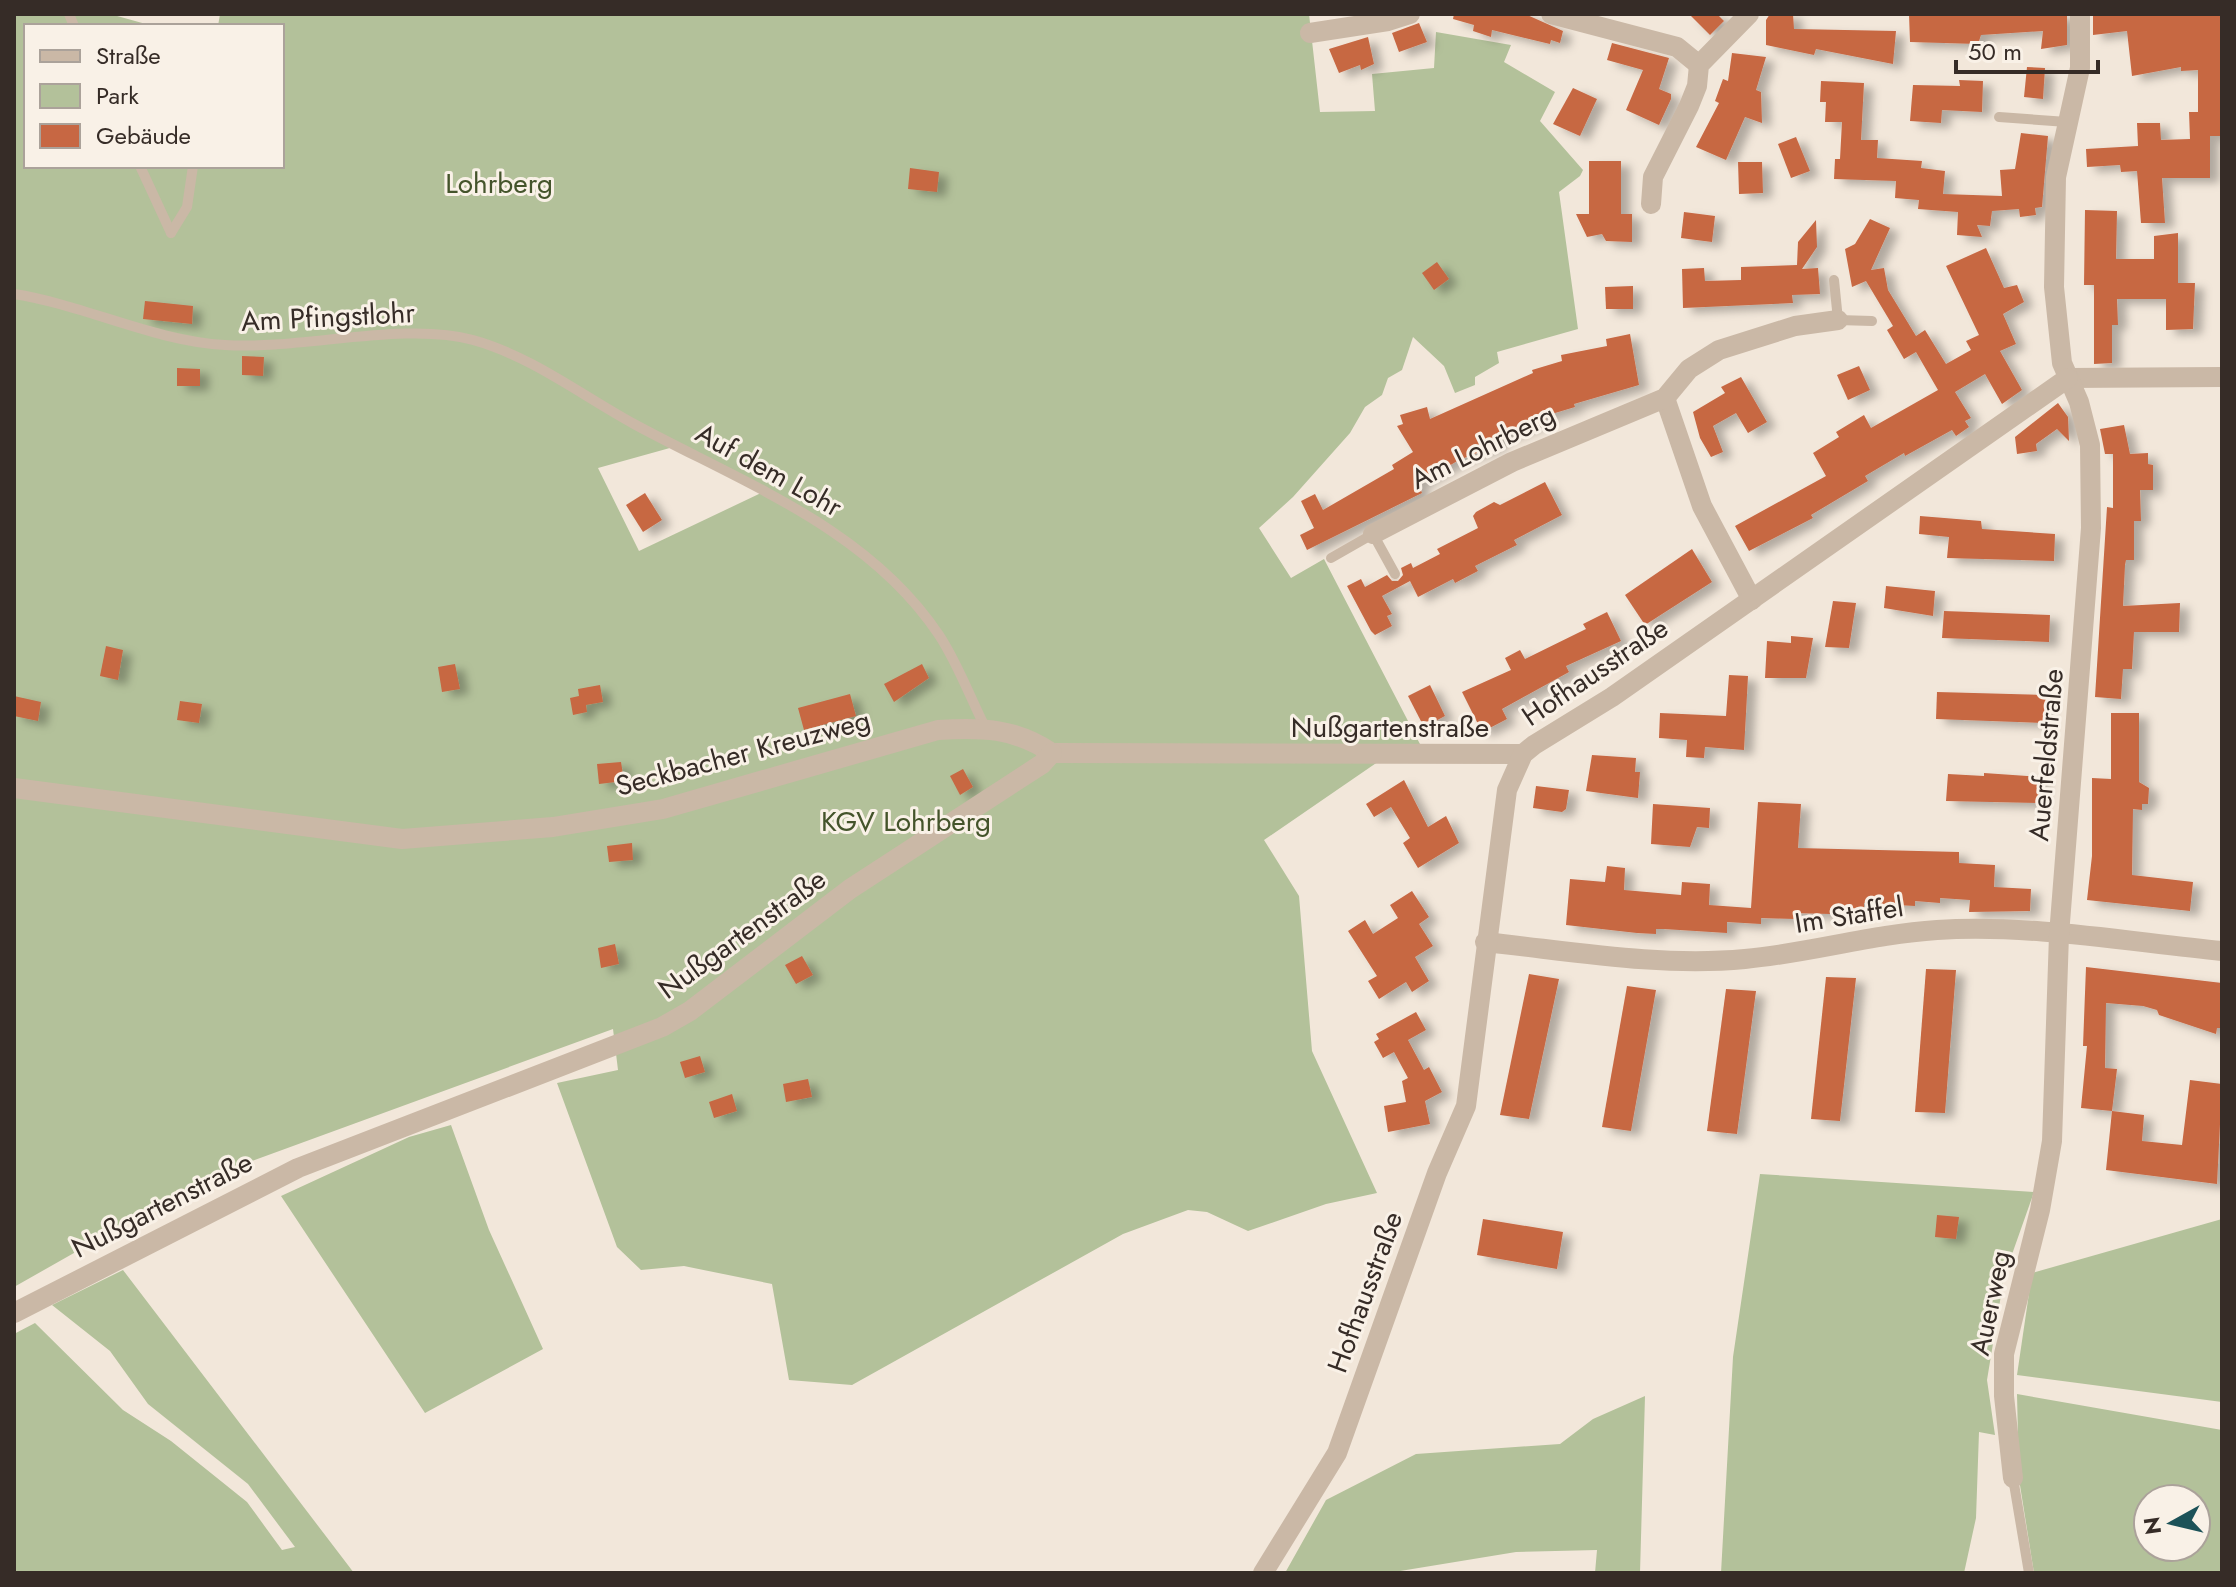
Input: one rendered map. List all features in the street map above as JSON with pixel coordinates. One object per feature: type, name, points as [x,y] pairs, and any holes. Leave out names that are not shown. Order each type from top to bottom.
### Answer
[{"type":"street","points":[[1310,33],[1388,21],[1410,14]]},
{"type":"street","points":[[1551,14],[1677,47],[1699,65]]},
{"type":"street","points":[[1651,204],[1653,177],[1689,106],[1697,86],[1699,65],[1749,14]]},
{"type":"street","points":[[2080,14],[2080,68],[2056,177],[2054,238],[2058,336],[2068,378],[2222,377]]},
{"type":"street","name":"Am Lohrberg","points":[[1373,534],[1512,462],[1665,398],[1689,369],[1719,350],[1795,326],[1838,320]]},
{"type":"street","name":"Hofhausstraße","points":[[1263,1573],[1337,1453],[1467,1093],[1507,790],[1523,754],[1612,697],[2068,378]]},
{"type":"street","name":"Auerfeldstraße","points":[[2052,1141],[2059,935],[2092,506],[2090,445],[2068,378]]},
{"type":"street","points":[[1665,398],[1702,506],[1752,600]]},
{"type":"street","name":"Seckbacher Kreuzweg","points":[[14,788],[402,839],[553,827],[663,809],[924,733],[985,727],[1015,733],[1052,753]]},
{"type":"street","name":"Nußgartenstraße","points":[[14,1313],[298,1168],[662,1027],[690,1011],[850,889],[1042,764],[1052,753],[1523,754]]},
{"type":"street","name":"Im Staffel","points":[[1485,942],[1644,960],[1714,961],[1813,951],[1938,930],[2059,935],[2222,951]]},
{"type":"street","name":"Auerweg","points":[[2013,1478],[2004,1354],[2040,1210],[2052,1141]]},
{"type":"lane","points":[[1999,117],[2067,122]]},
{"type":"lane","points":[[141,168],[171,233],[187,207],[193,168]]},
{"type":"lane","points":[[1834,280],[1838,320],[1872,321]]},
{"type":"lane","name":"Am Pfingstlohr","points":[[14,294],[196,343],[269,346],[412,334],[471,339],[528,362],[630,422]]},
{"type":"lane","name":"Auf dem Lohr","points":[[630,422],[809,515],[903,590],[939,635],[985,727]]},
{"type":"lane","points":[[1373,534],[1395,574]]},
{"type":"lane","name":"Am Lohrberg","points":[[1331,558],[1373,534]]},
{"type":"lane","name":"Auerweg","points":[[2013,1478],[2029,1573]]},
{"type":"green space","name":"KGV Lohrberg","points":[[14,14],[110,14],[146,24],[24,24],[24,168],[284,168],[284,24],[218,24],[220,14],[1309,14],[1320,112],[1375,111],[1372,74],[1434,68],[1436,32],[1511,45],[1504,62],[1555,92],[1540,121],[1583,170],[1559,192],[1578,329],[1497,352],[1499,363],[1475,377],[1475,385],[1455,393],[1444,366],[1413,337],[1402,370],[1388,378],[1382,395],[1365,407],[1350,433],[1293,497],[1259,528],[1291,578],[1324,559],[1421,746],[1401,746],[1264,840],[1299,896],[1312,1051],[1377,1193],[1326,1204],[1248,1231],[1207,1212],[1188,1210],[1123,1234],[852,1385],[789,1380],[772,1284],[684,1266],[641,1270],[617,1247],[557,1083],[618,1070],[613,1029],[208,1177],[14,1287]],"holes":[[[677,446],[761,493],[639,551],[598,468]]]},
{"type":"green space","points":[[451,1125],[489,1230],[543,1349],[425,1413],[281,1196],[409,1137]]},
{"type":"green space","points":[[1760,1174],[2034,1192],[2004,1277],[1987,1380],[1995,1435],[1979,1432],[1976,1518],[1964,1573],[1721,1573],[1733,1357]]},
{"type":"green space","points":[[2222,1219],[2222,1402],[2017,1375],[2032,1273]]},
{"type":"green space","points":[[123,1270],[354,1573],[14,1573],[14,1334],[35,1323],[123,1410],[171,1441],[247,1502],[282,1550],[295,1547],[248,1484],[148,1404],[110,1351],[52,1305]]},
{"type":"green space","points":[[2017,1394],[2222,1430],[2222,1573],[2034,1573],[2019,1479]]},
{"type":"green space","points":[[1645,1396],[1640,1573],[1595,1573],[1597,1550],[1516,1552],[1388,1573],[1285,1573],[1326,1500],[1416,1454],[1560,1444],[1593,1419]]},
{"type":"building","points":[[1454,14],[1525,14],[1563,31],[1560,43],[1551,40],[1550,44],[1492,30],[1491,37],[1473,31],[1474,25],[1453,19]]},
{"type":"building","points":[[1689,14],[1717,14],[1724,21],[1710,35]]},
{"type":"building","points":[[1770,14],[1793,14],[1794,29],[1896,31],[1893,64],[1816,49],[1814,55],[1766,45],[1766,20]]},
{"type":"building","points":[[1909,14],[2067,14],[2067,45],[2041,49],[2043,31],[1981,35],[1978,44],[1910,42]]},
{"type":"building","points":[[2093,14],[2222,14],[2221,136],[2210,136],[2210,178],[2162,178],[2165,223],[2141,223],[2137,171],[2121,172],[2120,165],[2087,167],[2086,149],[2138,146],[2137,123],[2160,123],[2161,140],[2190,139],[2189,112],[2198,112],[2198,70],[2181,71],[2181,67],[2132,76],[2127,31],[2093,35]]},
{"type":"building","points":[[1419,23],[1427,42],[1399,52],[1392,33]]},
{"type":"building","points":[[1368,37],[1374,64],[1361,70],[1360,65],[1339,73],[1329,49]]},
{"type":"building","points":[[1612,43],[1669,58],[1659,89],[1671,94],[1671,99],[1659,125],[1626,110],[1643,70],[1607,60]]},
{"type":"building","points":[[1732,53],[1766,57],[1756,90],[1761,92],[1762,123],[1745,117],[1726,160],[1696,147],[1719,103],[1715,101],[1723,79],[1728,81]]},
{"type":"building","points":[[2027,67],[2045,68],[2043,99],[2024,97]]},
{"type":"building","points":[[1959,80],[1983,81],[1982,112],[1942,110],[1941,123],[1910,121],[1913,85],[1960,86]]},
{"type":"building","points":[[1821,81],[1864,83],[1861,140],[1878,140],[1877,158],[1922,161],[1921,168],[1945,171],[1943,194],[2002,196],[2000,170],[2015,169],[2021,133],[2048,136],[2042,207],[2035,208],[2036,215],[2020,217],[2019,209],[1992,211],[1990,226],[1977,225],[1982,237],[1957,235],[1958,212],[1918,209],[1919,200],[1895,198],[1896,181],[1834,179],[1835,159],[1840,159],[1842,122],[1825,122],[1826,102],[1820,102]]},
{"type":"building","points":[[1573,88],[1597,99],[1580,136],[1553,124]]},
{"type":"building","points":[[1796,137],[1810,171],[1791,178],[1778,144]]},
{"type":"building","points":[[1589,161],[1621,161],[1621,214],[1632,214],[1632,242],[1606,241],[1602,234],[1587,237],[1576,214],[1589,214]]},
{"type":"building","points":[[1738,162],[1762,162],[1763,193],[1739,194]]},
{"type":"building","points":[[910,168],[939,172],[937,192],[908,189]]},
{"type":"building","points":[[2085,210],[2117,211],[2116,259],[2154,259],[2154,236],[2178,233],[2178,283],[2195,283],[2193,329],[2166,330],[2166,299],[2117,299],[2118,325],[2112,325],[2112,363],[2094,364],[2094,285],[2084,285]]},
{"type":"building","points":[[1684,212],[1715,216],[1712,242],[1681,238]]},
{"type":"building","points":[[1870,219],[1890,228],[1871,270],[1884,268],[1888,290],[1916,336],[1925,330],[1946,364],[1971,350],[1966,341],[1979,335],[1946,266],[1986,248],[2004,288],[2017,285],[2024,302],[2003,314],[2016,344],[2000,351],[2022,390],[2002,404],[1985,374],[1955,392],[1971,418],[1965,421],[1969,427],[1956,436],[1952,430],[1905,456],[1904,453],[1865,476],[1868,481],[1811,515],[1813,518],[1749,551],[1735,526],[1826,476],[1813,453],[1839,437],[1836,432],[1864,415],[1871,428],[1938,390],[1916,352],[1904,359],[1887,330],[1893,326],[1866,281],[1852,287],[1845,249],[1855,244]]},
{"type":"building","points":[[1816,220],[1817,247],[1802,269],[1818,268],[1820,294],[1792,295],[1793,303],[1683,308],[1682,269],[1704,268],[1705,281],[1741,280],[1741,267],[1797,265],[1798,242]]},
{"type":"building","points":[[1437,262],[1449,279],[1434,290],[1422,273]]},
{"type":"building","points":[[1633,286],[1633,309],[1606,309],[1605,287]]},
{"type":"building","points":[[145,301],[193,306],[192,324],[143,319]]},
{"type":"building","points":[[1630,334],[1639,385],[1574,404],[1575,407],[1545,416],[1546,420],[1498,439],[1499,444],[1459,460],[1418,484],[1422,493],[1307,550],[1300,535],[1314,528],[1301,501],[1315,494],[1323,510],[1394,469],[1392,465],[1413,452],[1397,426],[1403,424],[1400,415],[1427,407],[1430,419],[1533,373],[1532,370],[1562,361],[1561,355],[1607,346],[1606,339]]},
{"type":"building","points":[[242,356],[264,357],[263,376],[242,375]]},
{"type":"building","points":[[1859,366],[1870,390],[1848,400],[1837,375]]},
{"type":"building","points":[[177,368],[200,369],[200,386],[177,386]]},
{"type":"building","points":[[1741,377],[1767,422],[1748,433],[1736,413],[1713,426],[1723,452],[1711,457],[1700,438],[1693,412],[1725,393],[1721,387]]},
{"type":"building","points":[[2058,403],[2068,417],[2069,441],[2057,429],[2036,444],[2037,451],[2017,454],[2015,437]]},
{"type":"building","points":[[2124,425],[2130,454],[2148,453],[2148,464],[2153,465],[2153,490],[2140,490],[2141,521],[2134,521],[2134,560],[2126,560],[2123,606],[2180,603],[2179,632],[2134,632],[2132,669],[2123,669],[2121,699],[2095,697],[2107,507],[2113,508],[2113,454],[2105,454],[2100,429]]},
{"type":"building","points":[[1545,482],[1562,515],[1514,540],[1517,545],[1475,566],[1478,571],[1455,583],[1453,579],[1418,597],[1410,581],[1382,596],[1392,614],[1387,616],[1392,626],[1375,635],[1371,631],[1347,586],[1361,579],[1365,587],[1387,575],[1392,581],[1398,581],[1403,575],[1401,568],[1411,563],[1413,568],[1440,554],[1437,549],[1478,528],[1473,516],[1476,512],[1494,502],[1500,505]]},
{"type":"building","points":[[645,493],[662,520],[643,532],[626,505]]},
{"type":"building","points":[[1920,516],[1981,521],[1982,529],[2055,534],[2054,561],[1947,558],[1949,537],[1919,534]]},
{"type":"building","points":[[1692,549],[1712,582],[1645,625],[1625,595]]},
{"type":"building","points":[[1886,586],[1935,591],[1933,616],[1884,608]]},
{"type":"building","points":[[1833,601],[1856,603],[1849,648],[1825,647]]},
{"type":"building","points":[[1944,611],[2050,615],[2049,642],[1942,638]]},
{"type":"building","points":[[1607,612],[1621,641],[1566,666],[1569,672],[1502,709],[1507,719],[1482,732],[1462,692],[1511,670],[1505,658],[1520,650],[1525,659],[1586,629],[1583,624]]},
{"type":"building","points":[[1791,636],[1813,638],[1806,678],[1765,678],[1767,641],[1791,643]]},
{"type":"building","points":[[106,646],[123,650],[118,680],[100,676]]},
{"type":"building","points":[[455,664],[460,689],[442,692],[438,667]]},
{"type":"building","points":[[922,664],[929,678],[894,702],[884,684]]},
{"type":"building","points":[[1729,675],[1748,676],[1744,750],[1705,747],[1704,758],[1686,757],[1687,740],[1659,738],[1660,713],[1726,716]]},
{"type":"building","points":[[600,685],[603,702],[586,705],[587,712],[573,715],[570,698],[579,696],[578,689]]},
{"type":"building","points":[[1430,685],[1445,716],[1424,727],[1408,696]]},
{"type":"building","points":[[1937,692],[2046,695],[2044,723],[1936,719]]},
{"type":"building","points":[[850,694],[856,716],[804,730],[798,708]]},
{"type":"building","points":[[14,696],[41,702],[38,721],[14,716]]},
{"type":"building","points":[[180,701],[202,704],[199,723],[177,720]]},
{"type":"building","points":[[2111,713],[2139,713],[2139,782],[2149,788],[2148,804],[2142,804],[2142,810],[2133,809],[2132,875],[2193,882],[2190,911],[2087,900],[2092,856],[2092,778],[2111,779]]},
{"type":"building","points":[[1592,755],[1636,758],[1635,772],[1640,772],[1638,798],[1586,791]]},
{"type":"building","points":[[621,762],[624,781],[599,784],[597,764]]},
{"type":"building","points":[[963,769],[973,787],[960,795],[950,776]]},
{"type":"building","points":[[1984,773],[2041,777],[2039,803],[1946,801],[1948,774],[1984,776]]},
{"type":"building","points":[[1404,780],[1428,827],[1446,816],[1459,843],[1418,868],[1403,843],[1410,838],[1391,807],[1374,817],[1366,804]]},
{"type":"building","points":[[1536,786],[1569,790],[1566,809],[1562,812],[1533,808]]},
{"type":"building","points":[[1758,802],[1801,804],[1798,848],[1959,852],[1959,863],[1995,865],[1994,887],[2031,889],[2030,911],[1969,912],[1970,900],[1940,898],[1940,903],[1915,901],[1915,906],[1864,903],[1864,909],[1830,908],[1830,914],[1795,913],[1795,919],[1761,918],[1761,924],[1727,922],[1727,933],[1656,929],[1656,934],[1566,925],[1570,879],[1605,882],[1607,866],[1625,868],[1624,890],[1681,895],[1682,882],[1710,884],[1709,905],[1751,908]]},
{"type":"building","points":[[1653,804],[1710,808],[1709,828],[1697,827],[1690,847],[1651,844]]},
{"type":"building","points":[[632,843],[633,860],[609,862],[607,846]]},
{"type":"building","points":[[1412,891],[1429,917],[1419,924],[1433,946],[1415,957],[1429,981],[1412,992],[1406,982],[1379,999],[1368,981],[1377,976],[1348,931],[1365,920],[1373,934],[1398,918],[1390,905]]},
{"type":"building","points":[[615,944],[619,964],[601,968],[598,948]]},
{"type":"building","points":[[802,956],[813,975],[796,984],[785,965]]},
{"type":"building","points":[[2086,967],[2222,983],[2221,1028],[2217,1028],[2216,1034],[2159,1015],[2157,1010],[2143,1006],[2106,1003],[2105,1068],[2117,1069],[2112,1111],[2081,1108],[2087,1046],[2083,1046]]},
{"type":"building","points":[[1926,969],[1956,970],[1945,1113],[1915,1112]]},
{"type":"building","points":[[1529,974],[1559,979],[1529,1119],[1500,1115]]},
{"type":"building","points":[[1826,977],[1856,978],[1840,1121],[1811,1119]]},
{"type":"building","points":[[1627,986],[1656,990],[1631,1131],[1602,1127]]},
{"type":"building","points":[[1726,989],[1756,991],[1737,1134],[1707,1131]]},
{"type":"building","points":[[1416,1012],[1426,1030],[1408,1040],[1424,1070],[1429,1067],[1442,1092],[1425,1101],[1430,1124],[1388,1132],[1384,1106],[1406,1102],[1402,1081],[1408,1078],[1394,1052],[1383,1058],[1374,1042],[1379,1039],[1376,1034]]},
{"type":"building","points":[[700,1056],[705,1072],[685,1078],[680,1062]]},
{"type":"building","points":[[808,1079],[812,1097],[786,1102],[783,1084]]},
{"type":"building","points":[[2190,1080],[2222,1084],[2217,1184],[2106,1170],[2112,1111],[2144,1115],[2142,1141],[2182,1145]]},
{"type":"building","points":[[732,1094],[737,1111],[714,1118],[709,1102]]},
{"type":"building","points":[[1937,1215],[1959,1217],[1956,1239],[1935,1237]]},
{"type":"building","points":[[1483,1219],[1563,1232],[1557,1269],[1477,1255]]},
{"type":"park label","name":"Lohrberg","points":[[499,183]]}]
